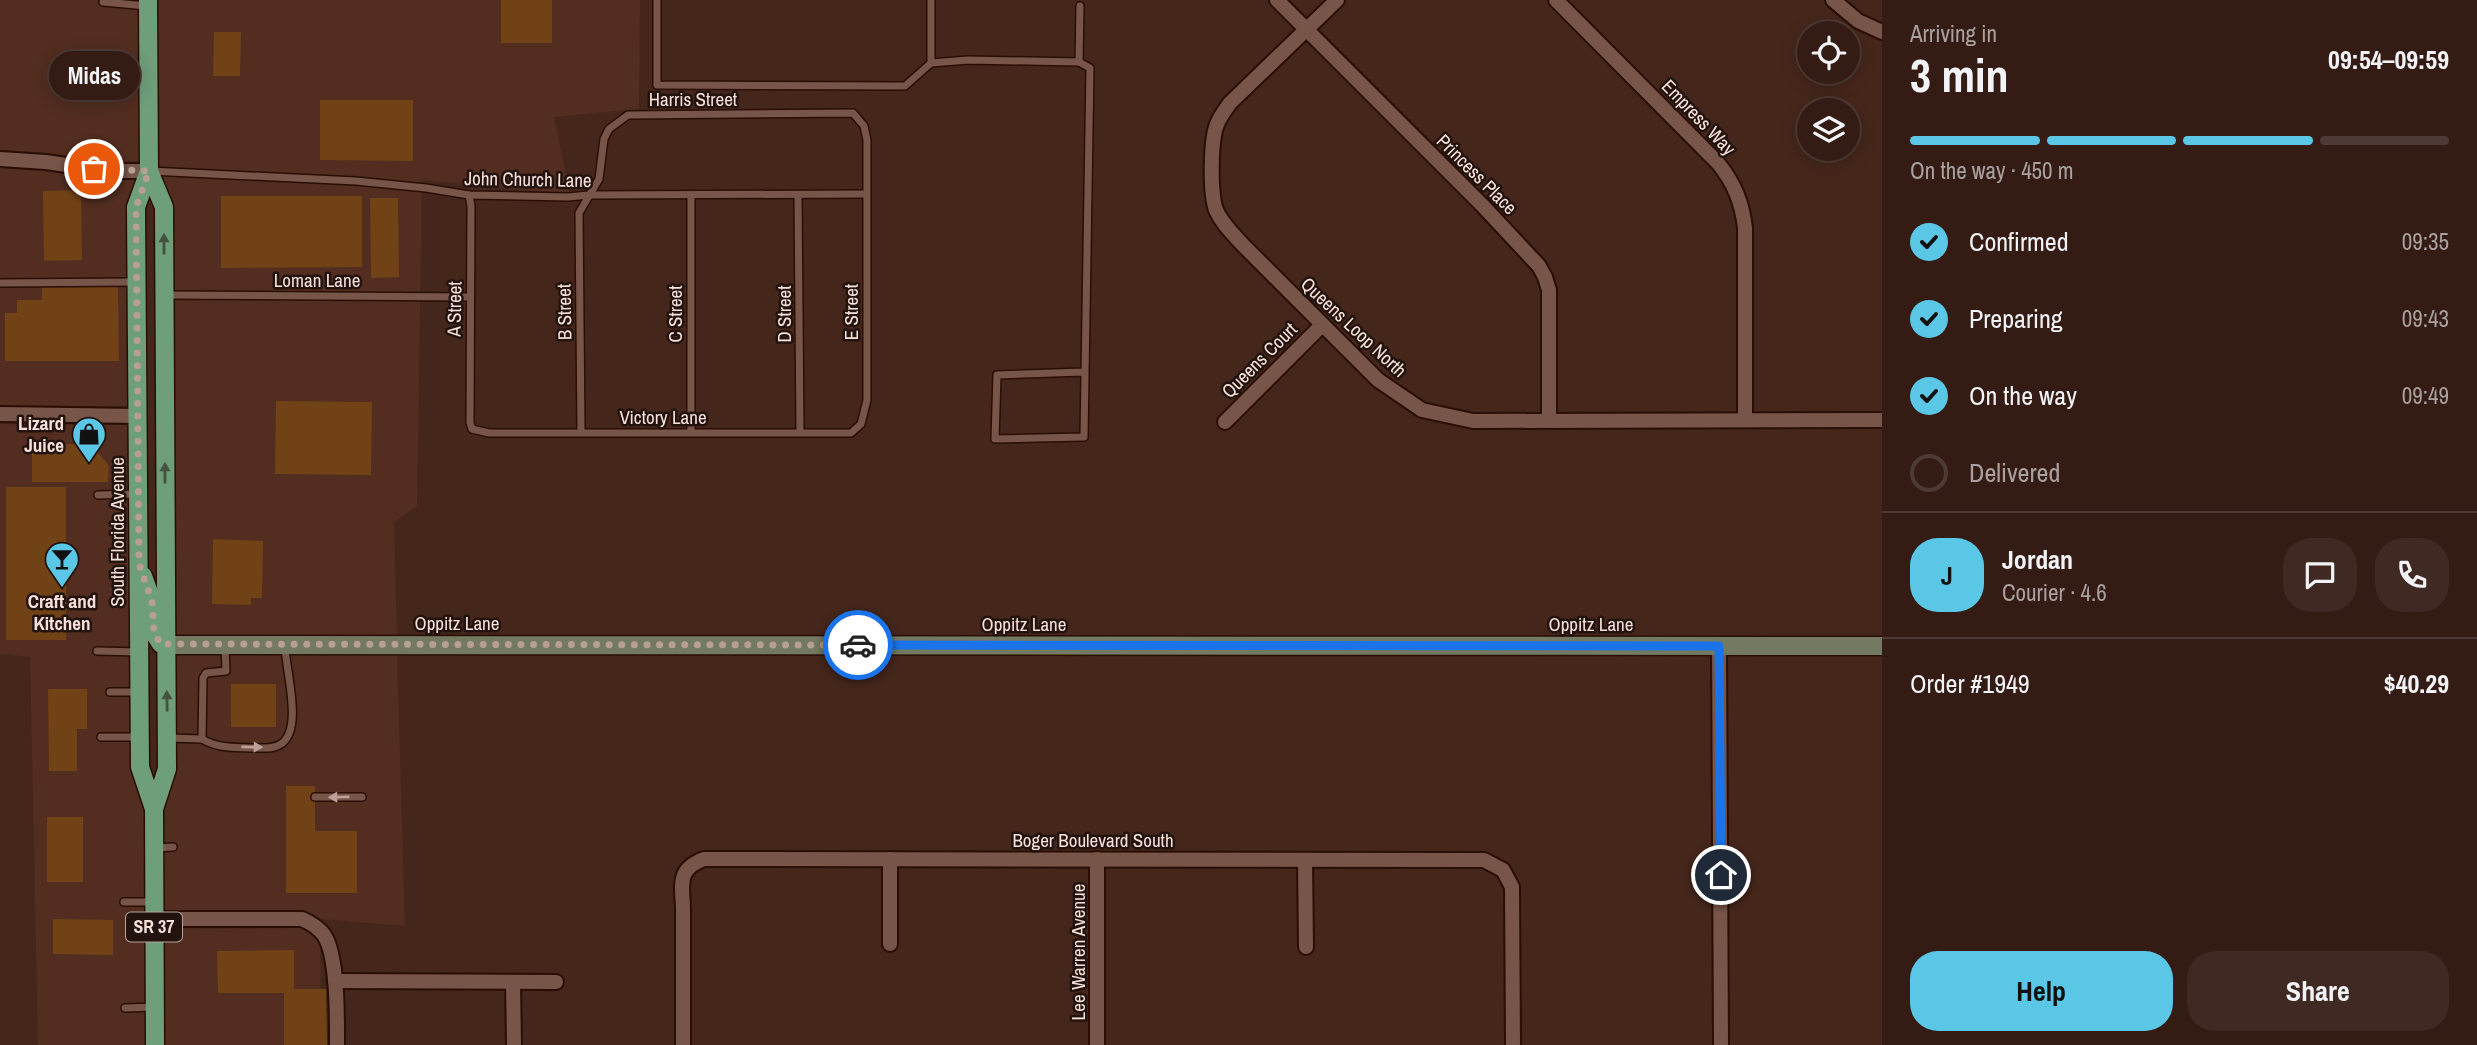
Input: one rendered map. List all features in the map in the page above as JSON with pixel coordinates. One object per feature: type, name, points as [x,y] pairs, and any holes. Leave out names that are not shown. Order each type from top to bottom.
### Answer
[{"type":"main road","name":"South Florida Avenue","points":[[148,3],[149,171],[136,207],[139,692],[140,767],[154,809]]},
{"type":"main road","name":"South Florida Avenue","points":[[149,171],[164,207],[167,769],[154,809],[155,1045]]},
{"type":"main road","points":[[139,564],[152,601],[154,633],[161,644],[166,645]]},
{"type":"street","name":"Princess Place","points":[[1277,0],[1539,266],[1549,290],[1549,419]]},
{"type":"street","name":"Queens Loop North","points":[[1337,0],[1230,103],[1217,122],[1213,195],[1216,209],[1224,224],[1321,326],[1378,380],[1422,410],[1473,421],[1882,420]]},
{"type":"street","name":"Empress Way","points":[[1556,0],[1718,163],[1730,178],[1737,193],[1745,228],[1745,419]]},
{"type":"street","points":[[1833,0],[1858,21],[1882,32]]},
{"type":"street","points":[[0,159],[46,162],[107,171],[149,171]]},
{"type":"street","name":"Queens Court","points":[[1225,422],[1321,326]]},
{"type":"street","points":[[0,415],[138,416]]},
{"type":"street","name":"Oppitz Lane","points":[[166,645],[1882,646]]},
{"type":"street","points":[[1719,646],[1721,1045]]},
{"type":"street","name":"Boger Boulevard South","points":[[683,1045],[683,908],[680,888],[685,872],[692,863],[704,859],[1484,860],[1503,870],[1512,887],[1513,1045]]},
{"type":"street","points":[[890,859],[890,944]]},
{"type":"street","name":"Lee Warren Avenue","points":[[1097,859],[1097,1045]]},
{"type":"street","points":[[1305,860],[1306,947]]},
{"type":"street","points":[[154,911],[302,919],[312,923],[326,937],[330,947],[335,981],[337,1045]]},
{"type":"street","points":[[335,981],[556,982]]},
{"type":"street","points":[[513,982],[514,1045]]},
{"type":"lane","points":[[657,0],[657,85],[905,86],[931,63],[968,60],[1079,62],[1090,68],[1084,436],[995,439],[997,375],[1083,372]]},
{"type":"lane","points":[[931,0],[931,63]]},
{"type":"lane","points":[[103,2],[148,3]]},
{"type":"lane","points":[[1079,62],[1080,6]]},
{"type":"lane","name":"E Street","points":[[853,113],[864,125],[867,140],[867,400],[858,427]]},
{"type":"lane","name":"Harris Street","points":[[589,195],[599,178],[604,139],[609,129],[628,116],[853,113]]},
{"type":"lane","name":"John Church Lane","points":[[149,171],[356,181],[469,195],[568,197],[866,194]]},
{"type":"lane","name":"A Street","points":[[469,195],[470,423]]},
{"type":"lane","name":"B Street","points":[[581,432],[579,213],[589,195]]},
{"type":"lane","name":"C Street","points":[[691,196],[691,431]]},
{"type":"lane","name":"D Street","points":[[799,196],[800,431]]},
{"type":"lane","points":[[0,283],[137,282]]},
{"type":"lane","name":"Loman Lane","points":[[164,295],[470,297]]},
{"type":"lane","name":"Victory Lane","points":[[470,423],[472,429],[489,433],[851,433],[858,427]]},
{"type":"lane","points":[[98,495],[138,494]]},
{"type":"lane","points":[[167,738],[202,739],[219,747],[270,748],[281,745],[290,735],[293,719],[285,644]]},
{"type":"lane","points":[[202,739],[203,678],[206,673],[226,671],[225,645]]},
{"type":"lane","points":[[97,651],[139,652]]},
{"type":"lane","points":[[110,692],[139,692]]},
{"type":"lane","points":[[101,737],[140,737]]},
{"type":"lane","points":[[315,797],[362,797]]},
{"type":"lane","points":[[154,848],[173,847]]},
{"type":"lane","points":[[124,902],[154,911]]},
{"type":"lane","points":[[125,1007],[155,1007]]},
{"type":"shaded area","points":[[0,0],[140,0],[141,161],[108,162],[0,150]]},
{"type":"shaded area","points":[[157,0],[640,0],[639,109],[554,117],[570,194],[422,180],[417,506],[394,522],[397,635],[174,636],[174,211],[172,198],[169,197],[158,171],[160,166],[157,165]]},
{"type":"shaded area","points":[[0,168],[106,180],[137,180],[131,197],[128,198],[126,211],[129,406],[0,406]]},
{"type":"shaded area","points":[[0,424],[129,425],[128,559],[132,761],[129,762],[146,815],[146,1045],[38,1045],[30,657],[0,654]]},
{"type":"shaded area","points":[[175,654],[397,654],[405,926],[321,919],[302,910],[163,910],[162,815],[165,814],[163,809],[173,778],[176,778],[178,764]]},
{"type":"shaded area","points":[[301,928],[308,931],[320,945],[322,1045],[163,1045],[163,929]]},
{"type":"building","points":[[501,0],[552,0],[552,43],[501,43]]},
{"type":"building","points":[[214,32],[241,32],[240,76],[213,76]]},
{"type":"building","points":[[320,100],[413,100],[413,161],[320,160]]},
{"type":"building","points":[[81,190],[82,260],[44,261],[43,191]]},
{"type":"building","points":[[221,196],[362,196],[362,267],[221,268]]},
{"type":"building","points":[[370,198],[398,198],[399,277],[371,278]]},
{"type":"building","points":[[42,287],[118,287],[119,361],[5,361],[5,313],[17,313],[17,300],[42,300]]},
{"type":"building","points":[[276,401],[372,402],[371,475],[275,474]]},
{"type":"building","points":[[32,444],[91,444],[109,466],[108,482],[32,482]]},
{"type":"building","points":[[6,487],[66,487],[66,640],[6,640]]},
{"type":"building","points":[[213,539],[263,541],[262,598],[251,598],[251,605],[212,604]]},
{"type":"building","points":[[231,684],[276,684],[276,727],[231,727]]},
{"type":"building","points":[[48,689],[87,689],[87,729],[77,729],[77,771],[49,771]]},
{"type":"building","points":[[286,786],[315,786],[315,831],[357,831],[357,893],[286,893]]},
{"type":"building","points":[[47,817],[83,817],[83,882],[47,882]]},
{"type":"building","points":[[53,919],[113,920],[113,955],[53,954]]},
{"type":"building","points":[[294,950],[294,989],[326,989],[327,1045],[284,1045],[284,993],[218,993],[217,951]]},
{"type":"way so far","points":[[94,169],[149,171],[136,207],[139,564],[152,601],[152,626],[156,639],[161,644],[858,645]]},
{"type":"place","name":"Midas","points":[[94,169]]},
{"type":"place","name":"Lizard Juice","points":[[89,464]]},
{"type":"place","name":"Craft and Kitchen","points":[[62,589]]},
{"type":"route","points":[[858,645],[1719,646],[1721,875]]}]
